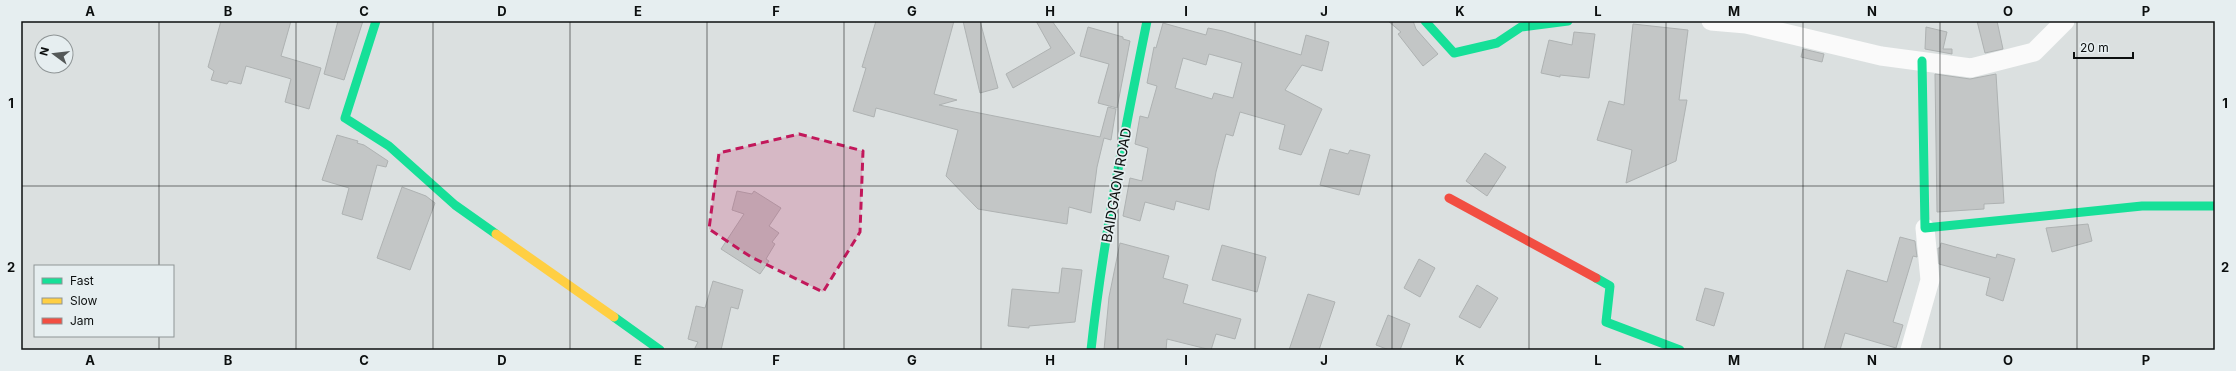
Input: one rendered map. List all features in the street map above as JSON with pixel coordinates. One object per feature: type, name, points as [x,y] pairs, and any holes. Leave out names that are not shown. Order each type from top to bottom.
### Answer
[{"type":"street","points":[[376,21],[346,118],[389,146],[455,205],[660,350]]},
{"type":"street","name":"BAIDGAON ROAD","points":[[1091,350],[1097,295],[1127,119],[1147,21]]},
{"type":"street","points":[[1425,21],[1454,53],[1465,52],[1497,43],[1521,27],[1568,21]]},
{"type":"street","points":[[1711,21],[1746,24],[1881,56],[1971,68],[2034,52],[2065,21]]},
{"type":"street","points":[[1910,350],[1930,280],[1925,228],[1922,61]]},
{"type":"street","points":[[1448,198],[1610,286],[1606,322],[1680,350]]},
{"type":"street","points":[[1925,228],[2142,206],[2215,206]]},
{"type":"highlighted area","points":[[799,134],[863,151],[860,232],[823,292],[751,257],[709,229],[719,153]]},
{"type":"building","points":[[221,21],[291,21],[281,56],[321,68],[309,109],[285,102],[291,79],[288,78],[246,66],[241,84],[229,81],[227,84],[211,80],[214,71],[208,67]]},
{"type":"building","points":[[338,21],[363,21],[344,80],[324,74]]},
{"type":"building","points":[[876,21],[954,21],[934,94],[957,100],[939,105],[1100,137],[1108,107],[1116,109],[1111,140],[1104,138],[1097,167],[1091,213],[1069,207],[1067,224],[978,209],[946,176],[958,130],[876,108],[874,117],[853,111],[866,68],[862,67]]},
{"type":"building","points":[[963,21],[980,21],[998,88],[980,93]]},
{"type":"building","points":[[1036,21],[1052,21],[1075,53],[1013,88],[1006,74],[1051,48]]},
{"type":"building","points":[[1388,21],[1413,21],[1416,29],[1438,54],[1423,66],[1398,34],[1401,32]]},
{"type":"building","points":[[1977,21],[1997,21],[2003,49],[1985,53]]},
{"type":"building","points":[[1163,23],[1206,35],[1208,28],[1223,31],[1301,55],[1306,35],[1329,42],[1322,71],[1302,65],[1285,90],[1322,109],[1301,155],[1279,149],[1285,125],[1240,112],[1233,136],[1226,134],[1216,172],[1209,210],[1176,201],[1174,210],[1145,202],[1140,221],[1123,216],[1130,178],[1142,181],[1148,148],[1135,144],[1140,116],[1148,118],[1157,86],[1147,83],[1154,47],[1156,48]],"holes":[[[1209,54],[1242,63],[1233,98],[1214,93],[1212,99],[1175,88],[1183,58],[1206,65]]]},
{"type":"building","points":[[1633,24],[1688,30],[1679,100],[1687,100],[1676,161],[1626,183],[1632,150],[1597,140],[1609,101],[1624,105]]},
{"type":"building","points":[[1088,27],[1123,37],[1123,39],[1130,41],[1117,108],[1098,103],[1109,64],[1080,56]]},
{"type":"building","points":[[1926,27],[1947,32],[1943,49],[1952,49],[1952,54],[1925,49]]},
{"type":"building","points":[[1574,32],[1595,34],[1589,78],[1560,75],[1560,77],[1541,73],[1549,40],[1572,45]]},
{"type":"building","points":[[1803,49],[1824,54],[1822,62],[1801,57]]},
{"type":"building","points":[[1935,74],[1970,79],[1996,74],[2004,203],[1984,204],[1984,209],[1937,212]]},
{"type":"building","points":[[337,135],[358,141],[357,143],[364,145],[388,161],[386,167],[377,165],[362,220],[342,214],[349,188],[322,180]]},
{"type":"building","points":[[1330,149],[1348,154],[1350,150],[1370,155],[1359,195],[1320,185]]},
{"type":"building","points":[[1485,153],[1506,167],[1487,196],[1466,181]]},
{"type":"building","points":[[402,187],[426,196],[435,203],[410,270],[377,258]]},
{"type":"building","points":[[737,191],[752,194],[754,191],[781,208],[769,226],[779,233],[772,242],[775,244],[766,259],[769,261],[760,274],[721,249],[744,214],[732,210]]},
{"type":"building","points":[[2088,224],[2092,241],[2052,252],[2046,228]]},
{"type":"building","points":[[1900,237],[1915,241],[1917,257],[1913,256],[1893,322],[1903,325],[1896,348],[1845,333],[1840,350],[1824,350],[1847,270],[1887,282]]},
{"type":"building","points":[[1120,243],[1169,256],[1163,278],[1188,285],[1183,303],[1241,319],[1235,339],[1216,334],[1211,350],[1167,339],[1166,350],[1104,350],[1109,297]]},
{"type":"building","points":[[1941,243],[1996,258],[1997,254],[2015,259],[2003,301],[1986,295],[1990,278],[1939,264],[1938,248],[1940,248]]},
{"type":"building","points":[[1222,245],[1266,257],[1257,292],[1212,280]]},
{"type":"building","points":[[1419,259],[1435,268],[1420,297],[1404,288]]},
{"type":"building","points":[[1062,268],[1082,270],[1075,322],[1029,326],[1029,328],[1008,326],[1012,289],[1059,293]]},
{"type":"building","points":[[713,281],[743,290],[738,309],[731,307],[721,350],[694,350],[698,342],[688,339],[696,306],[705,308]]},
{"type":"building","points":[[1477,285],[1498,298],[1480,328],[1459,317]]},
{"type":"building","points":[[1705,288],[1724,293],[1714,326],[1696,320]]},
{"type":"building","points":[[1308,294],[1335,302],[1319,350],[1289,350]]},
{"type":"building","points":[[1388,315],[1410,324],[1400,350],[1389,350],[1376,345]]},
{"type":"traffic: fast","points":[[376,21],[345,118],[389,146],[455,205],[496,234]]},
{"type":"traffic: fast","points":[[1091,350],[1108,226],[1147,21]]},
{"type":"traffic: fast","points":[[1425,21],[1454,53],[1497,43],[1521,27],[1568,21]]},
{"type":"traffic: fast","points":[[1922,61],[1925,228],[2142,206],[2215,206]]},
{"type":"traffic: fast","points":[[1596,278],[1610,286],[1606,322],[1680,350]]},
{"type":"traffic: fast","points":[[614,317],[660,350]]},
{"type":"traffic: slow","points":[[496,234],[614,317]]},
{"type":"traffic: jam","points":[[1449,198],[1596,278]]}]
